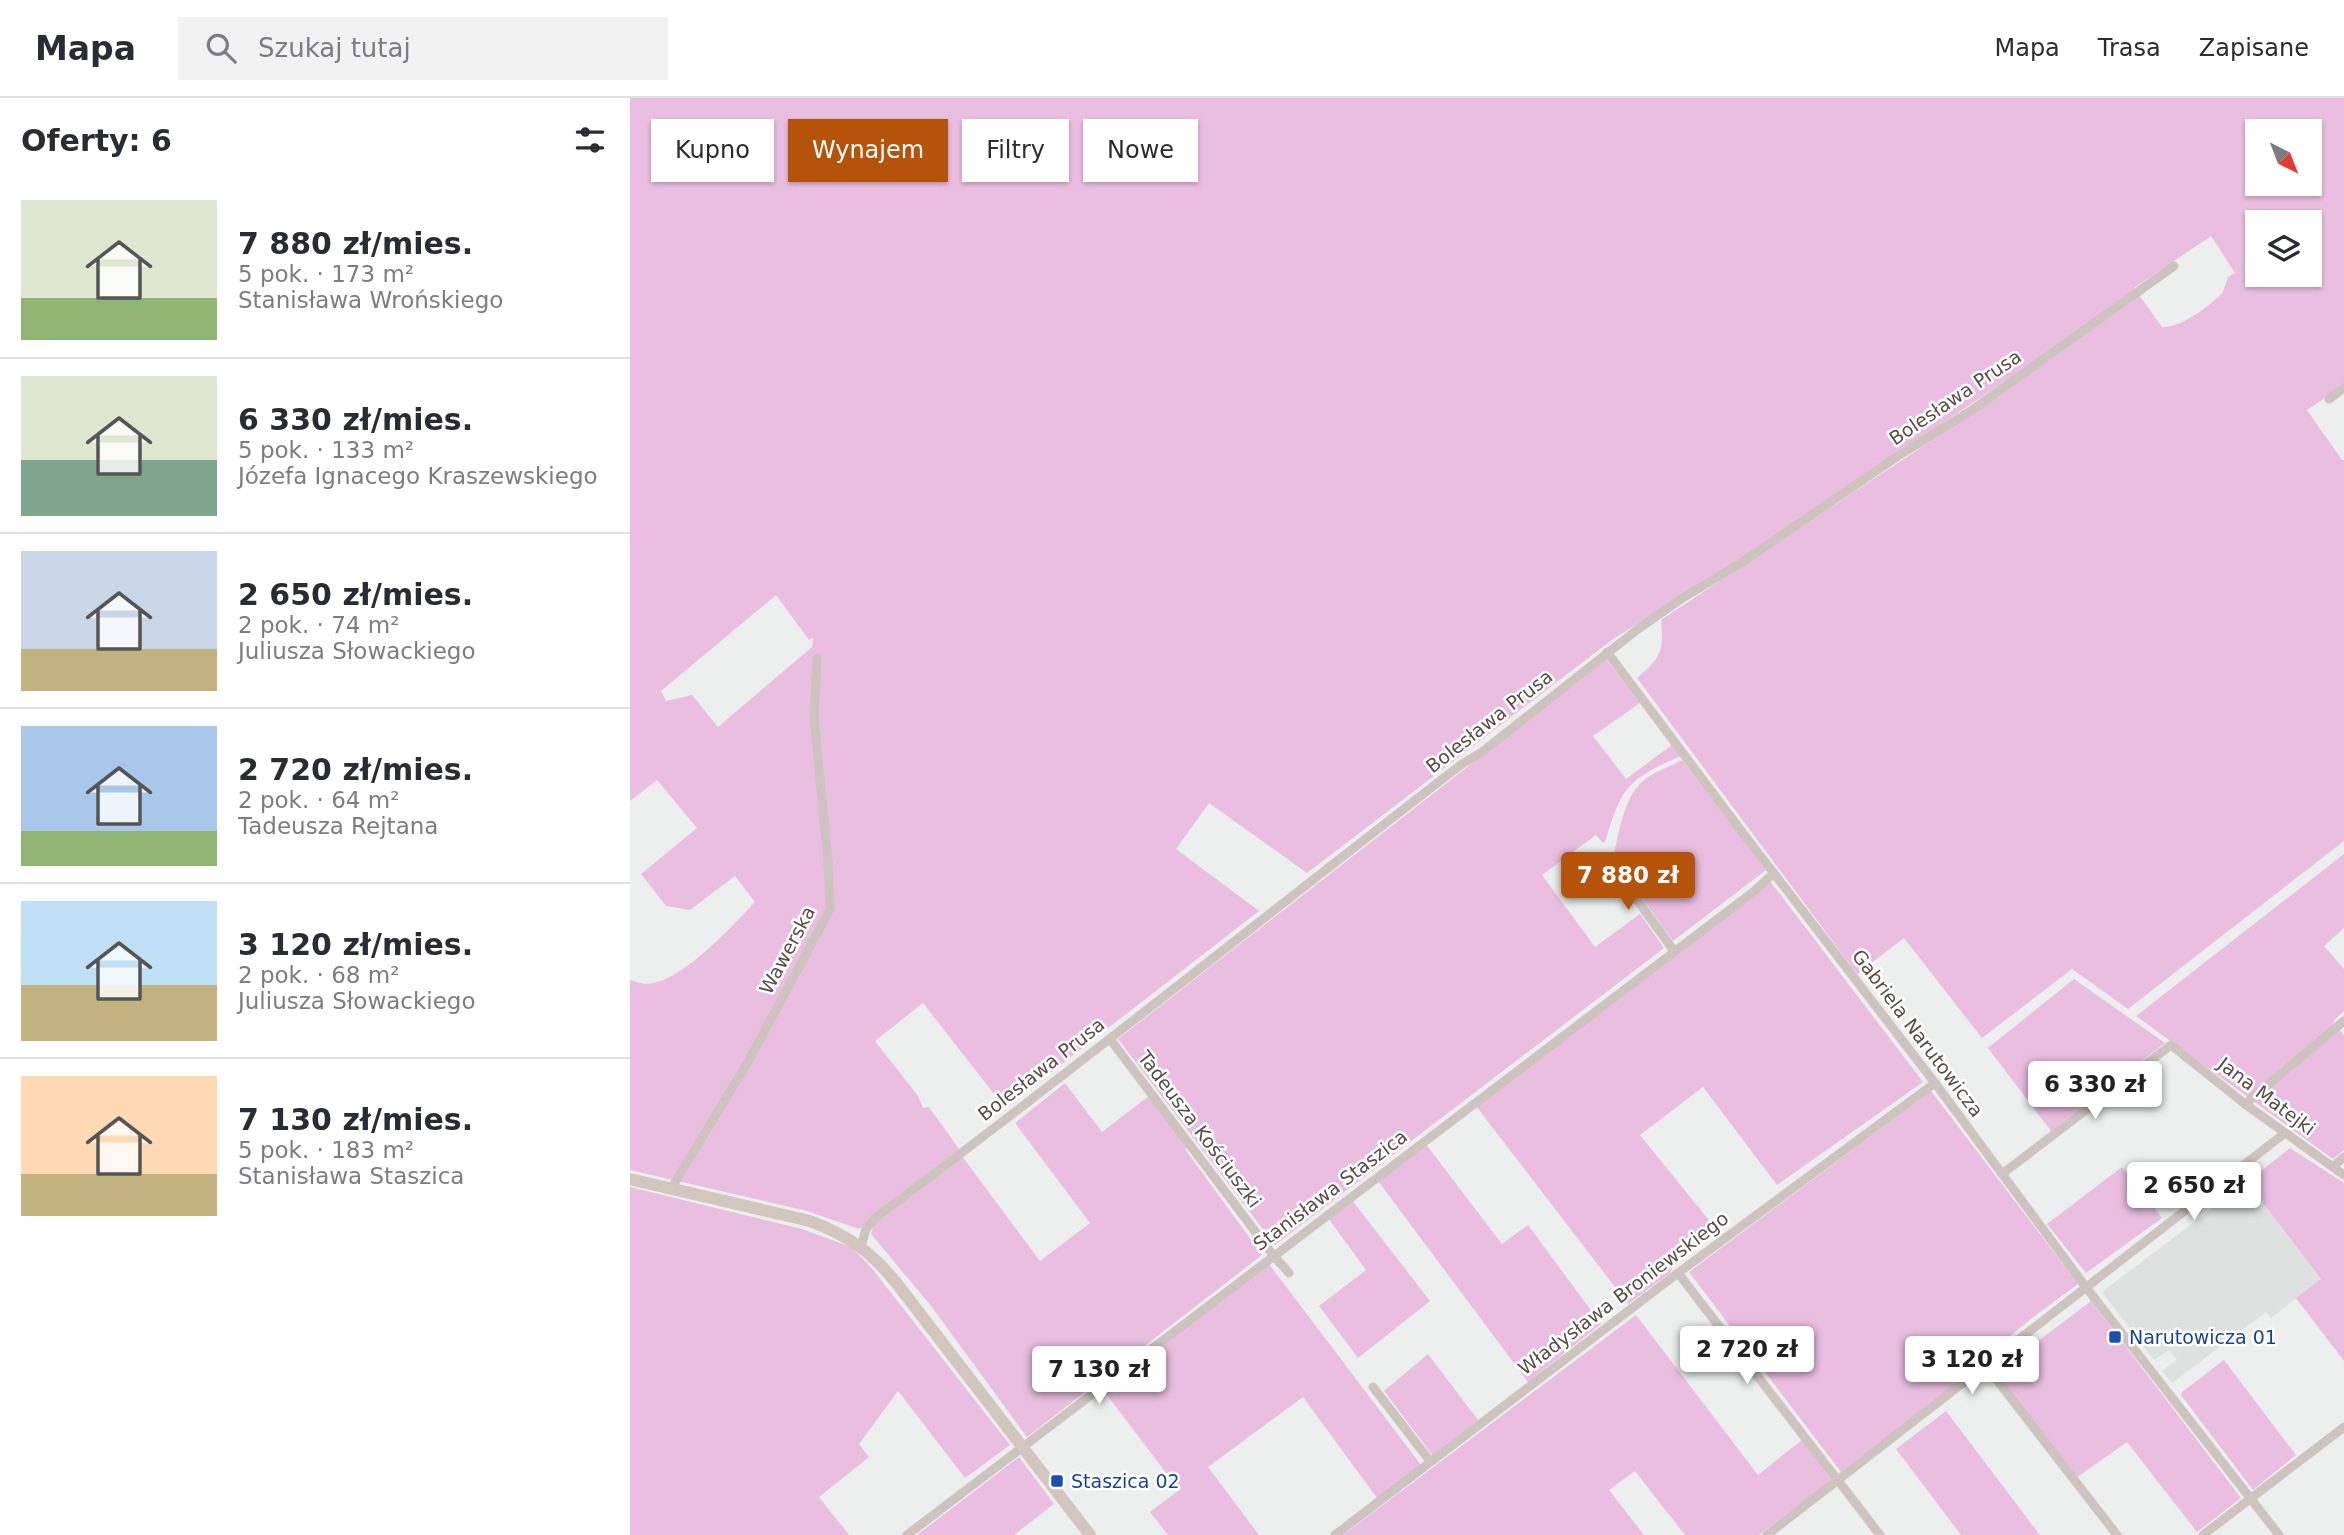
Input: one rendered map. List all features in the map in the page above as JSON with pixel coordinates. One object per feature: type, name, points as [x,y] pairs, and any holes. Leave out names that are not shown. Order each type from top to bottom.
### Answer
[{"type":"street","name":"Bolesława Prusa","points":[[861,1246],[866,1229],[875,1218],[1110,1039],[1462,764],[1482,752],[1608,652],[1681,599],[1741,563],[1898,456],[1972,410],[2174,266]]},
{"type":"street","points":[[2329,399],[2344,388]]},
{"type":"street","name":"Gabriela Narutowicza","points":[[1608,652],[1935,1083],[2085,1286],[2279,1535]]},
{"type":"street","name":"Wawerska","points":[[671,1189],[749,1060],[830,909],[814,717],[817,658]]},
{"type":"street","points":[[1606,857],[1674,950]]},
{"type":"street","name":"Stanisława Staszica","points":[[907,1535],[1774,873]]},
{"type":"street","points":[[2245,1104],[2344,1021]]},
{"type":"street","name":"Tadeusza Kościuszki","points":[[1110,1039],[1289,1273]]},
{"type":"street","name":"Jana Matejki","points":[[2003,1174],[2169,1045],[2344,1175]]},
{"type":"street","name":"Władysława Broniewskiego","points":[[1335,1535],[1678,1273],[1935,1083]]},
{"type":"street","points":[[1767,1535],[2284,1133]]},
{"type":"street","points":[[2333,1167],[2344,1157]]},
{"type":"street","points":[[630,1180],[810,1221],[861,1246],[898,1284],[1090,1535]]},
{"type":"street","points":[[1678,1273],[1880,1535]]},
{"type":"street","points":[[1986,1366],[2117,1535]]},
{"type":"street","points":[[1373,1387],[1430,1461]]},
{"type":"street","points":[[2203,1535],[2344,1427]]},
{"type":"shaded area","points":[[630,98],[2344,98],[2344,385],[2307,410],[2344,460],[2344,841],[2128,1009],[2072,969],[1982,1038],[1904,938],[1857,974],[1637,678],[1659,653],[1662,640],[1661,620],[1961,421],[2139,295],[2162,327],[2194,316],[2210,304],[2222,293],[2228,277],[2235,273],[2211,236],[2134,288],[2136,292],[1735,564],[1613,639],[1307,873],[1209,803],[1176,849],[1259,911],[1005,1108],[923,1003],[875,1041],[918,1096],[923,1108],[929,1107],[959,1149],[859,1229],[807,1211],[630,1170],[630,980],[646,984],[674,975],[705,952],[755,902],[735,876],[690,910],[666,906],[641,874],[697,828],[657,780],[630,801]],"holes":[[[776,595],[809,640],[813,638],[812,647],[718,727],[692,695],[666,701],[661,691]]]},
{"type":"shaded area","points":[[1606,659],[1640,703],[1593,736],[1626,779],[1672,745],[1681,756],[1650,771],[1630,786],[1617,807],[1603,843],[1596,835],[1542,875],[1595,947],[1640,914],[1664,948],[1275,1245],[1118,1039]]},
{"type":"shaded area","points":[[1682,760],[1766,870],[1673,941],[1613,858],[1626,807],[1636,788],[1652,775]]},
{"type":"shaded area","points":[[2344,854],[2344,928],[2324,946],[2344,969],[2344,1011],[2333,1021],[2344,1035],[2344,1150],[2333,1159],[2136,1016]]},
{"type":"shaded area","points":[[1770,881],[1923,1082],[1777,1185],[1703,1087],[1640,1135],[1716,1229],[1677,1258],[1670,1273],[1628,1304],[1476,1106]]},
{"type":"shaded area","points":[[2074,979],[2165,1043],[2051,1131],[1988,1048]]},
{"type":"shaded area","points":[[1065,1083],[1102,1132],[1150,1095],[1189,1146],[1185,1149],[1262,1255],[1027,1437],[931,1306],[871,1234],[874,1224],[962,1156],[1040,1261],[1090,1223],[1015,1123]]},
{"type":"shaded area","points":[[1931,1091],[2078,1284],[2016,1331],[1988,1359],[1841,1472],[1689,1272]]},
{"type":"shaded area","points":[[1425,1143],[1502,1244],[1528,1225],[1601,1324],[1528,1382],[1378,1181]]},
{"type":"shaded area","points":[[2290,1148],[2344,1183],[2344,1361],[2296,1298],[2321,1279],[2247,1182]]},
{"type":"shaded area","points":[[2122,1167],[2162,1218],[2086,1273],[2047,1224]]},
{"type":"shaded area","points":[[2247,1182],[2321,1279],[2271,1318],[2266,1312],[2172,1383],[2162,1371],[2177,1360],[2169,1350],[2154,1360],[2102,1292]]},
{"type":"shaded area","points":[[630,1187],[802,1229],[851,1247],[870,1266],[1010,1445],[965,1478],[898,1391],[859,1444],[869,1457],[819,1497],[849,1535],[630,1535]]},
{"type":"shaded area","points":[[1352,1200],[1430,1301],[1358,1358],[1319,1306],[1366,1270],[1328,1218]]},
{"type":"shaded area","points":[[1269,1264],[1421,1465],[1377,1498],[1303,1397],[1208,1467],[1259,1535],[1168,1535],[1150,1512],[1179,1490],[1104,1391]]},
{"type":"shaded area","points":[[2091,1301],[2241,1498],[2197,1532],[2127,1442],[2076,1478],[1996,1373]]},
{"type":"shaded area","points":[[1636,1315],[1758,1475],[1802,1440],[1832,1480],[1759,1535],[1685,1535],[1635,1471],[1609,1490],[1644,1535],[1343,1535]]},
{"type":"shaded area","points":[[1428,1354],[1478,1420],[1433,1456],[1384,1391]]},
{"type":"shaded area","points":[[2224,1360],[2296,1455],[2253,1490],[2181,1395]]},
{"type":"shaded area","points":[[1946,1411],[2040,1535],[1961,1535],[1896,1449]]},
{"type":"shaded area","points":[[1019,1457],[1054,1504],[1014,1535],[917,1535]]},
{"type":"place","name":"Narutowicza 01","points":[[2115,1337]]},
{"type":"place","name":"Staszica 02","points":[[1057,1481]]}]
